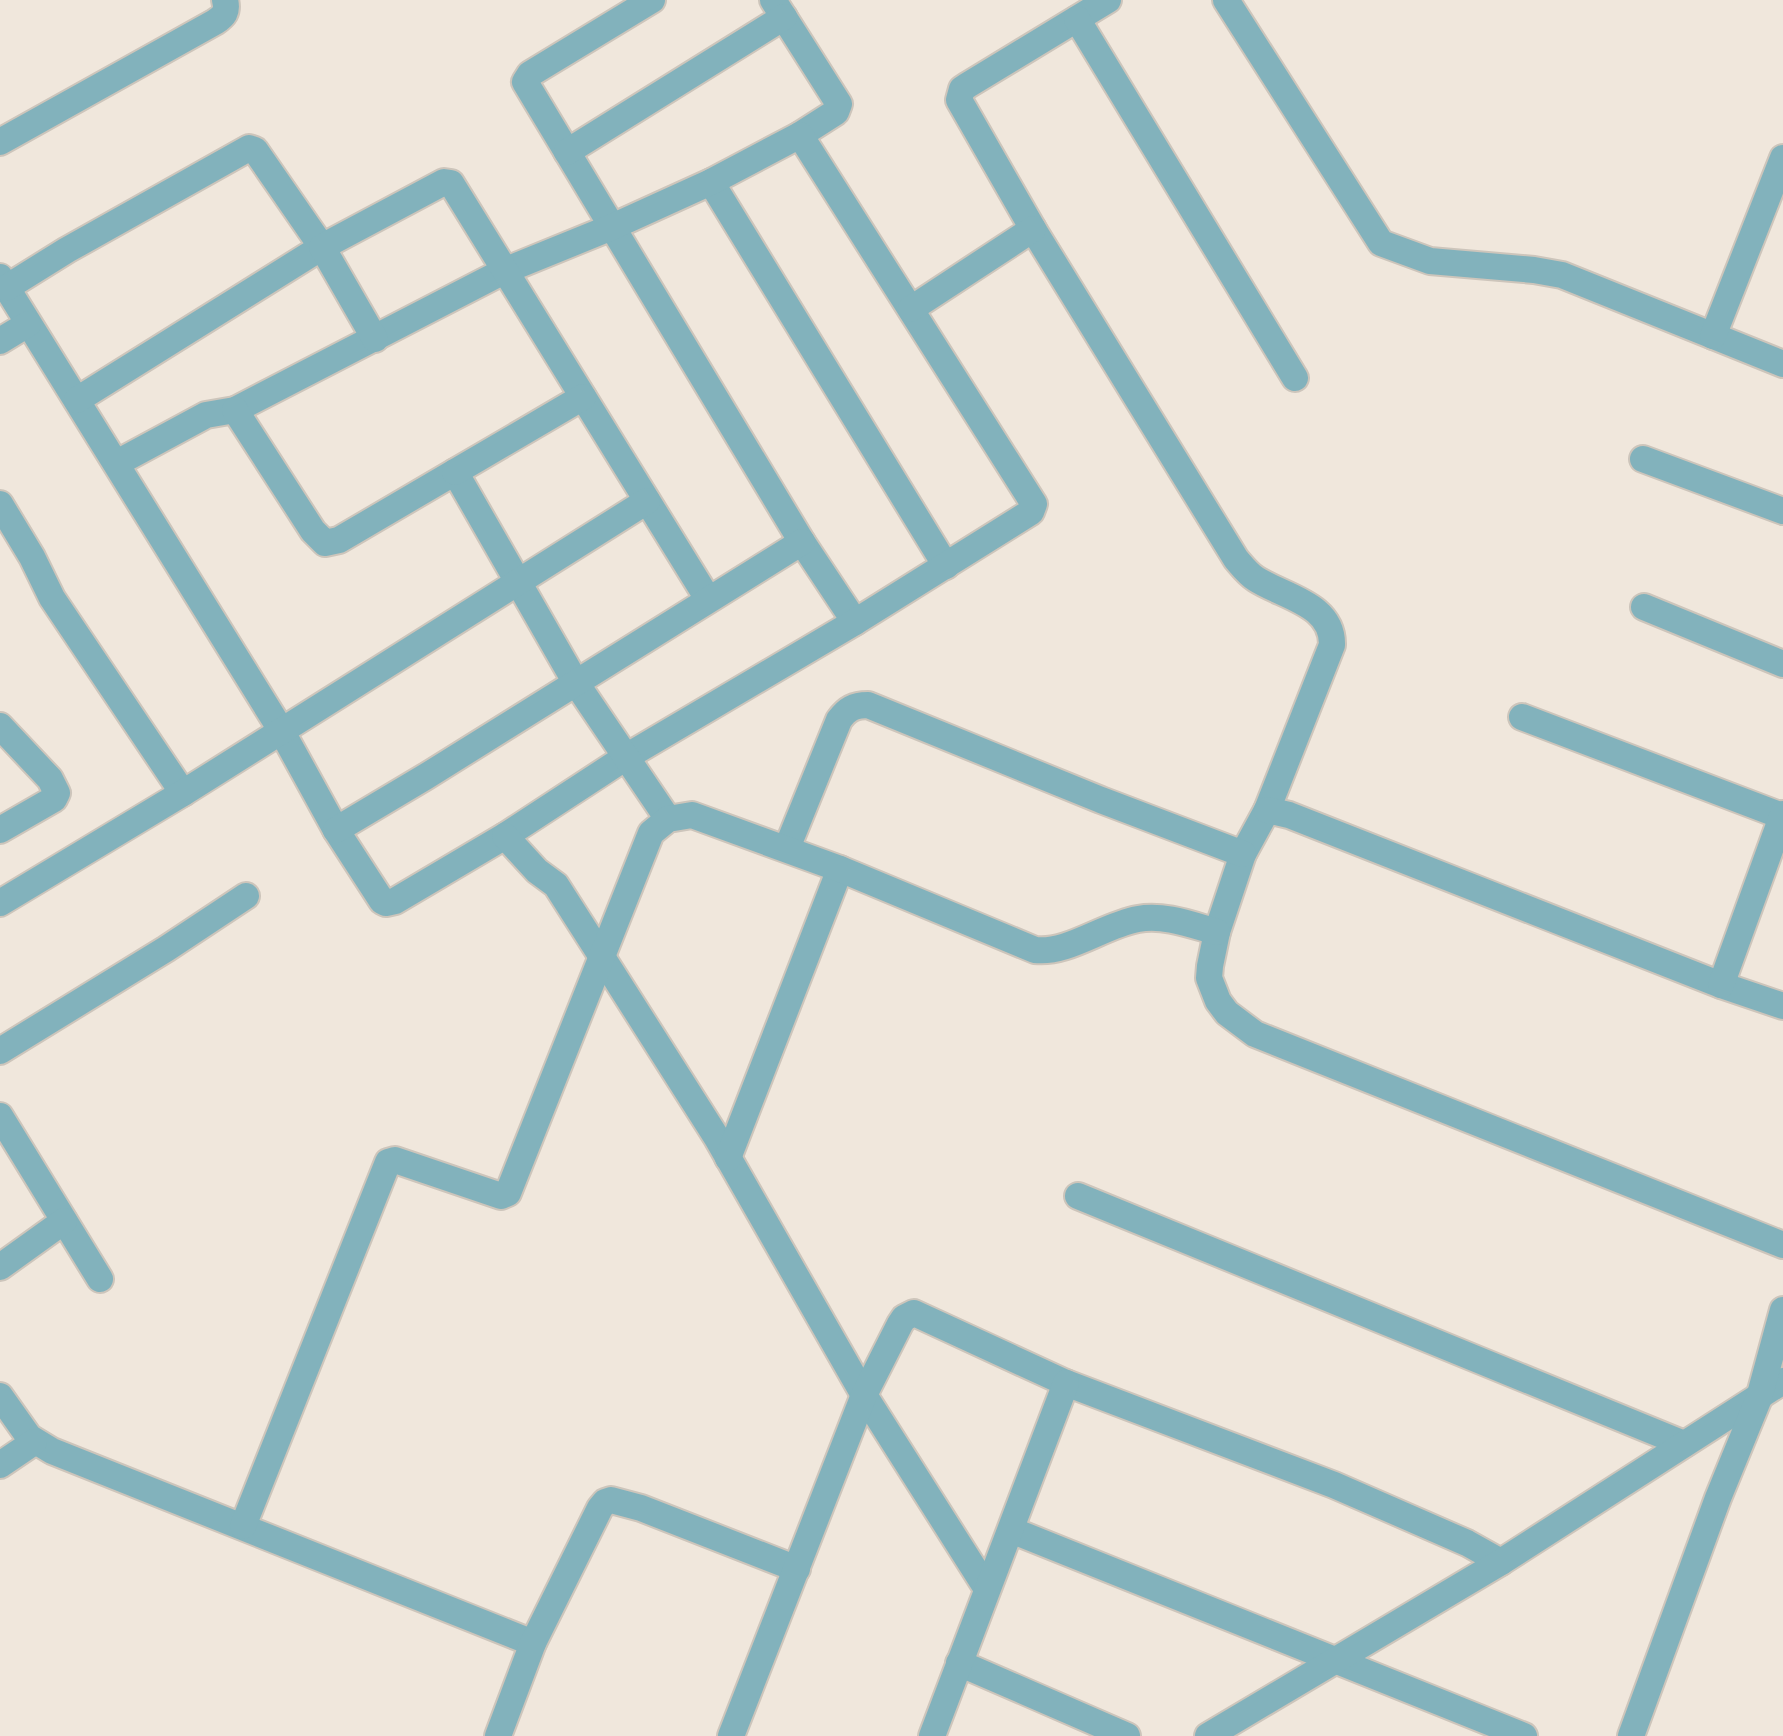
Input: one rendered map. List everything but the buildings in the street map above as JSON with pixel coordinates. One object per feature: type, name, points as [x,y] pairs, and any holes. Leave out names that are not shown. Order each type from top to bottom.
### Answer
[{"type":"street","points":[[0,142],[215,22],[224,16],[227,9],[225,0]]},
{"type":"street","points":[[652,0],[526,78],[525,82],[802,542],[855,622]]},
{"type":"street","points":[[1108,0],[968,85],[960,94],[959,100],[1033,229],[1236,559],[1255,579],[1321,614],[1330,627],[1332,645],[1267,810],[1243,854],[1217,932],[1209,978],[1212,987],[1227,1013],[1255,1034],[1783,1245]]},
{"type":"street","points":[[1226,0],[1381,243],[1430,261],[1562,275],[1783,364]]},
{"type":"street","points":[[117,463],[206,415],[236,410],[504,271],[612,227],[711,182],[800,135],[836,112],[839,104],[779,8],[567,152]]},
{"type":"street","points":[[1077,19],[1295,378]]},
{"type":"street","points":[[375,339],[322,247],[256,150],[249,148],[3,283],[281,730],[336,830],[382,901],[386,903],[395,901],[505,836],[626,757],[855,622],[1031,512],[1034,504],[800,135]]},
{"type":"street","points":[[1713,336],[1783,158]]},
{"type":"street","points":[[78,400],[322,247],[447,181],[454,184],[504,271],[708,599]]},
{"type":"street","points":[[711,182],[946,566]]},
{"type":"street","points":[[911,309],[1033,229]]},
{"type":"street","points":[[0,341],[29,324]]},
{"type":"street","points":[[236,410],[306,520],[325,543],[340,540],[583,397]]},
{"type":"street","points":[[1643,460],[1783,511]]},
{"type":"street","points":[[456,472],[516,582],[576,683],[668,819]]},
{"type":"street","points":[[0,903],[183,793],[648,501]]},
{"type":"street","points":[[0,504],[32,557],[52,598],[183,793]]},
{"type":"street","points":[[336,830],[802,542]]},
{"type":"street","points":[[1644,607],[1783,664]]},
{"type":"street","points":[[787,848],[839,720],[845,712],[860,705],[868,705],[1101,800],[1243,854]]},
{"type":"street","points":[[1522,717],[1783,815],[1721,985]]},
{"type":"street","points":[[0,726],[54,784],[57,793],[54,799],[0,830]]},
{"type":"street","points":[[1267,810],[1289,815],[1721,985],[1783,1006]]},
{"type":"street","points":[[243,1526],[388,1162],[396,1160],[501,1196],[508,1193],[651,833],[668,819],[692,815],[787,848],[1035,950],[1053,950],[1143,918],[1167,919],[1217,932]]},
{"type":"street","points":[[505,836],[537,872],[556,885],[728,1158],[864,1395],[987,1589]]},
{"type":"street","points":[[728,1158],[840,869]]},
{"type":"street","points":[[0,1051],[166,949],[246,896]]},
{"type":"street","points":[[0,1116],[100,1279]]},
{"type":"street","points":[[1078,1196],[1684,1444]]},
{"type":"street","points":[[0,1267],[64,1221]]},
{"type":"street","points":[[1632,1736],[1718,1498],[1759,1398],[1783,1310]]},
{"type":"street","points":[[731,1736],[864,1395],[900,1324],[904,1318],[914,1313],[1066,1383],[1334,1485],[1467,1543],[1502,1562]]},
{"type":"street","points":[[1208,1736],[1502,1562],[1783,1381]]},
{"type":"street","points":[[932,1736],[1066,1383]]},
{"type":"street","points":[[0,1396],[34,1442],[52,1451],[533,1643]]},
{"type":"street","points":[[0,1465],[34,1442]]},
{"type":"street","points":[[498,1736],[533,1643],[600,1508],[608,1501],[641,1508],[797,1569]]},
{"type":"street","points":[[1011,1530],[1524,1736]]},
{"type":"street","points":[[959,1663],[1127,1736]]}]
